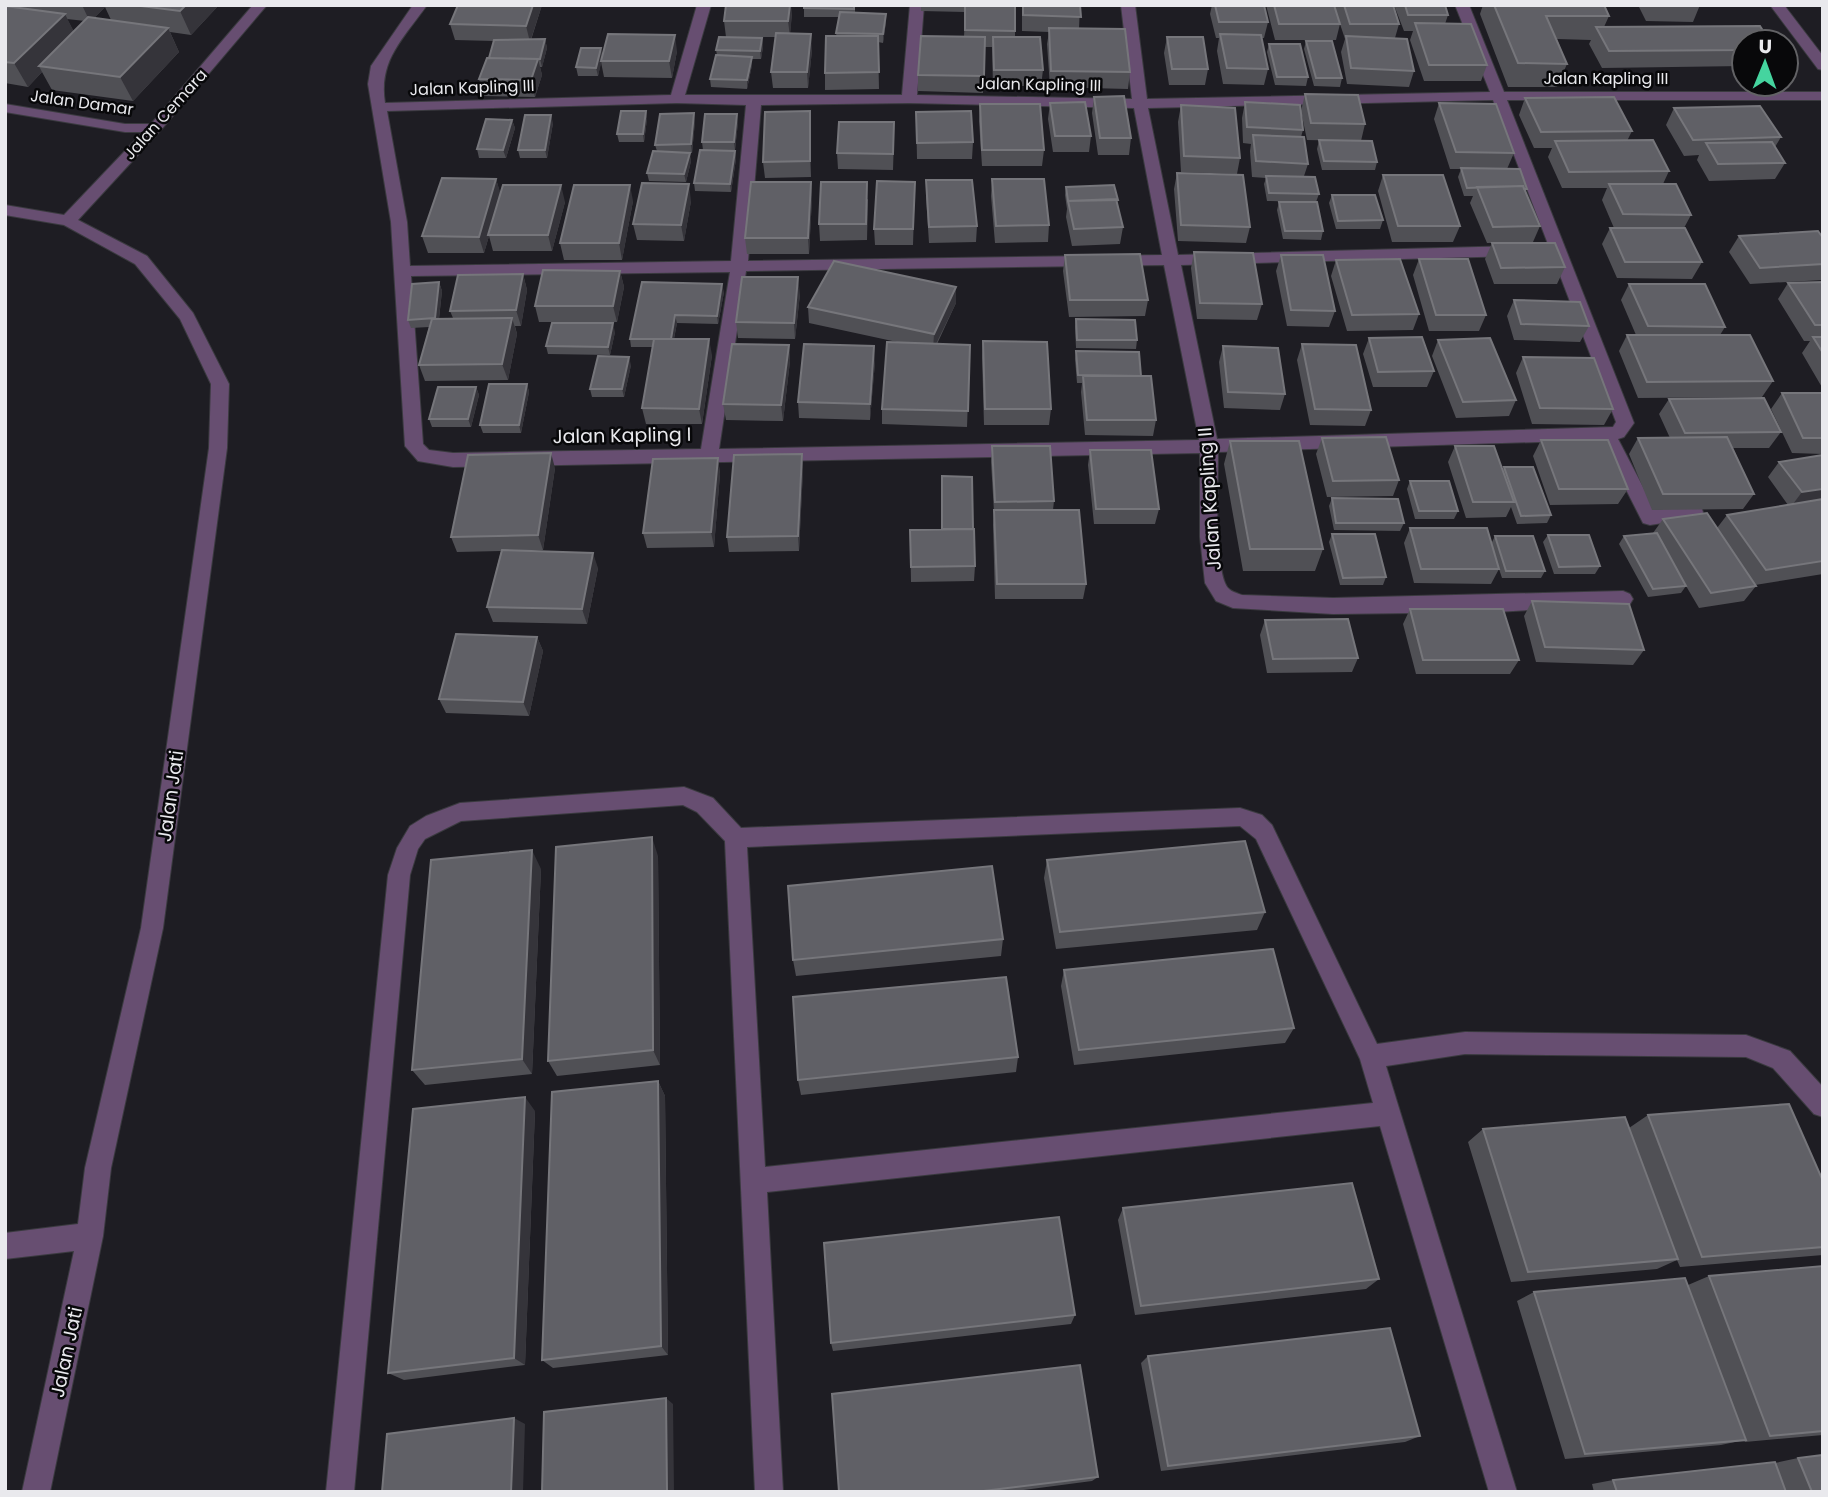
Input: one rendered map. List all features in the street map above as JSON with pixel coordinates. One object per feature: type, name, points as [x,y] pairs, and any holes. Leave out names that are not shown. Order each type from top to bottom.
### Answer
[{"type":"street","name":"Jalan Cemara","points":[[68,220],[155,128],[260,5]]},
{"type":"street","name":"Jalan Kapling I","points":[[420,5],[378,66],[375,84],[399,222],[414,446],[424,456],[453,460],[1209,446],[1607,435]]},
{"type":"street","points":[[677,99],[704,5]]},
{"type":"street","points":[[909,99],[917,5]]},
{"type":"street","name":"Jalan Kapling II","points":[[1128,5],[1140,104],[1209,446],[1209,537],[1215,583],[1223,596],[1240,603],[1332,606],[1496,604],[1623,598]]},
{"type":"street","points":[[1462,5],[1497,96],[1546,251],[1625,423],[1618,433],[1607,435],[1650,518],[1694,512]]},
{"type":"street","points":[[1777,5],[1823,66]]},
{"type":"street","name":"Jalan Kapling III","points":[[381,107],[677,99],[909,99],[1140,104],[1497,96],[1823,96]]},
{"type":"street","points":[[709,455],[739,266],[754,101]]},
{"type":"street","name":"Jalan Damar","points":[[5,108],[125,128],[155,128]]},
{"type":"street","name":"Jalan Jati","points":[[5,210],[68,220],[141,260],[187,317],[220,384],[218,448],[152,928],[98,1168],[90,1236],[36,1492]]},
{"type":"street","points":[[402,271],[1172,260],[1546,251]]},
{"type":"street","points":[[340,1492],[399,875],[409,839],[429,824],[460,812],[684,796],[705,805],[736,838],[769,1492]]},
{"type":"street","points":[[736,838],[1240,817],[1254,822],[1264,832],[1371,1057],[1503,1492]]},
{"type":"street","points":[[1371,1057],[1465,1043],[1746,1046],[1781,1059],[1823,1105]]},
{"type":"street","points":[[753,1181],[1388,1113]]},
{"type":"street","points":[[5,1247],[90,1236]]},
{"type":"building","points":[[133,5],[186,5],[180,11]]},
{"type":"building","points":[[458,5],[533,5],[526,26],[450,24]]},
{"type":"building","points":[[726,5],[790,5],[788,21],[724,21]]},
{"type":"building","points":[[804,5],[854,5],[854,9],[804,8]]},
{"type":"building","points":[[965,5],[1015,5],[1015,31],[965,30]]},
{"type":"building","points":[[1023,5],[1080,5],[1081,17],[1023,15]]},
{"type":"building","points":[[1215,5],[1264,5],[1268,22],[1219,22]]},
{"type":"building","points":[[1274,5],[1334,5],[1340,24],[1279,24]]},
{"type":"building","points":[[1344,5],[1393,5],[1399,24],[1350,24]]},
{"type":"building","points":[[1405,5],[1445,5],[1448,15],[1408,15]]},
{"type":"building","points":[[1494,5],[1604,5],[1609,16],[1546,16],[1567,64],[1518,63]]},
{"type":"building","points":[[5,6],[65,14],[14,63],[5,62]]},
{"type":"building","points":[[840,12],[886,14],[883,34],[836,33]]},
{"type":"building","points":[[88,17],[168,28],[120,77],[39,66]]},
{"type":"building","points":[[1415,23],[1471,24],[1487,65],[1429,65]]},
{"type":"building","points":[[1596,27],[1761,28],[1730,28],[1730,50],[1609,51]]},
{"type":"building","points":[[1049,28],[1125,29],[1130,72],[1051,71]]},
{"type":"building","points":[[776,33],[811,34],[807,72],[771,72]]},
{"type":"building","points":[[608,34],[675,35],[669,61],[601,61]]},
{"type":"building","points":[[1220,34],[1261,35],[1268,69],[1227,68]]},
{"type":"building","points":[[826,36],[878,36],[879,72],[825,73]]},
{"type":"building","points":[[921,36],[985,37],[984,76],[918,75]]},
{"type":"building","points":[[1346,36],[1407,39],[1414,71],[1351,68]]},
{"type":"building","points":[[719,37],[762,38],[760,51],[716,50]]},
{"type":"building","points":[[993,37],[1040,37],[1043,70],[994,70]]},
{"type":"building","points":[[1167,37],[1203,37],[1208,69],[1172,69]]},
{"type":"building","points":[[545,39],[540,59],[489,58],[494,40]]},
{"type":"building","points":[[1306,41],[1332,41],[1342,78],[1316,78]]},
{"type":"building","points":[[1269,44],[1300,44],[1308,77],[1277,77]]},
{"type":"building","points":[[581,48],[601,48],[596,68],[576,67]]},
{"type":"building","points":[[716,55],[752,57],[747,80],[710,79]]},
{"type":"building","points":[[487,58],[538,59],[531,80],[479,79]]},
{"type":"building","points":[[1305,94],[1358,95],[1365,124],[1311,123]]},
{"type":"building","points":[[1124,96],[1131,138],[1100,138],[1094,97]]},
{"type":"building","points":[[1614,97],[1632,131],[1541,132],[1525,98]]},
{"type":"building","points":[[1085,102],[1091,136],[1055,136],[1050,103]]},
{"type":"building","points":[[1245,102],[1300,105],[1303,130],[1247,127]]},
{"type":"building","points":[[1439,103],[1496,104],[1514,153],[1456,152]]},
{"type":"building","points":[[980,104],[1040,104],[1044,150],[982,150]]},
{"type":"building","points":[[1181,105],[1235,108],[1240,158],[1184,156]]},
{"type":"building","points":[[1760,106],[1781,137],[1693,140],[1674,108]]},
{"type":"building","points":[[621,111],[646,111],[643,134],[617,134]]},
{"type":"building","points":[[810,111],[810,161],[763,162],[765,112]]},
{"type":"building","points":[[971,111],[973,142],[917,143],[916,112]]},
{"type":"building","points":[[694,113],[691,144],[655,145],[660,114]]},
{"type":"building","points":[[705,114],[737,114],[734,142],[702,142]]},
{"type":"building","points":[[525,115],[551,115],[545,150],[518,150]]},
{"type":"building","points":[[486,119],[512,120],[503,150],[477,149]]},
{"type":"building","points":[[839,122],[894,122],[893,154],[837,153]]},
{"type":"building","points":[[1253,135],[1304,137],[1308,164],[1256,161]]},
{"type":"building","points":[[1319,140],[1372,141],[1377,162],[1324,161]]},
{"type":"building","points":[[1653,140],[1669,171],[1569,172],[1555,141]]},
{"type":"building","points":[[1772,142],[1785,163],[1718,164],[1706,143]]},
{"type":"building","points":[[700,150],[735,151],[730,184],[694,183]]},
{"type":"building","points":[[653,151],[690,153],[684,174],[647,173]]},
{"type":"building","points":[[1461,168],[1520,169],[1527,189],[1523,186],[1467,188]]},
{"type":"building","points":[[1177,173],[1243,175],[1250,227],[1181,225]]},
{"type":"building","points":[[1383,175],[1443,175],[1460,226],[1398,226]]},
{"type":"building","points":[[1266,176],[1315,177],[1319,194],[1269,193]]},
{"type":"building","points":[[442,178],[496,179],[479,237],[422,236]]},
{"type":"building","points":[[992,179],[1044,179],[1049,225],[996,226]]},
{"type":"building","points":[[926,180],[972,180],[977,226],[929,227]]},
{"type":"building","points":[[877,181],[915,182],[913,229],[874,229]]},
{"type":"building","points":[[751,182],[811,182],[808,238],[745,238]]},
{"type":"building","points":[[821,182],[867,182],[866,224],[819,224]]},
{"type":"building","points":[[642,183],[689,184],[681,225],[633,224]]},
{"type":"building","points":[[1609,184],[1676,184],[1691,215],[1623,214]]},
{"type":"building","points":[[503,185],[561,185],[548,235],[488,235]]},
{"type":"building","points":[[574,185],[630,185],[619,243],[560,243]]},
{"type":"building","points":[[1114,185],[1118,200],[1068,201],[1066,187]]},
{"type":"building","points":[[1523,186],[1540,226],[1493,227],[1477,187]]},
{"type":"building","points":[[1332,195],[1375,195],[1383,220],[1338,221]]},
{"type":"building","points":[[1116,199],[1123,227],[1074,229],[1068,201]]},
{"type":"building","points":[[1279,202],[1317,202],[1323,231],[1285,231]]},
{"type":"building","points":[[1610,228],[1685,228],[1702,262],[1625,262]]},
{"type":"building","points":[[1818,231],[1823,238],[1823,264],[1760,268],[1739,236]]},
{"type":"building","points":[[1492,243],[1555,243],[1565,267],[1501,268]]},
{"type":"building","points":[[1194,252],[1253,253],[1262,304],[1200,303]]},
{"type":"building","points":[[1140,254],[1148,300],[1070,300],[1065,255]]},
{"type":"building","points":[[1281,255],[1323,255],[1335,311],[1291,310]]},
{"type":"building","points":[[1400,259],[1419,314],[1352,315],[1336,260]]},
{"type":"building","points":[[1419,259],[1468,259],[1486,315],[1436,315]]},
{"type":"building","points":[[834,261],[956,287],[934,334],[808,307]]},
{"type":"building","points":[[543,270],[620,271],[613,306],[535,306]]},
{"type":"building","points":[[523,274],[516,310],[450,311],[458,275]]},
{"type":"building","points":[[742,277],[798,277],[794,323],[736,322]]},
{"type":"building","points":[[439,282],[435,318],[408,320],[412,284]]},
{"type":"building","points":[[642,282],[722,284],[717,316],[675,315],[671,339],[630,339]]},
{"type":"building","points":[[1823,282],[1823,325],[1815,325],[1788,283]]},
{"type":"building","points":[[1629,284],[1705,284],[1725,327],[1648,326]]},
{"type":"building","points":[[1514,300],[1580,302],[1589,326],[1521,324]]},
{"type":"building","points":[[512,318],[502,364],[419,365],[432,319]]},
{"type":"building","points":[[1076,319],[1135,320],[1137,340],[1077,340]]},
{"type":"building","points":[[552,323],[613,323],[608,347],[546,346]]},
{"type":"building","points":[[1627,335],[1750,335],[1773,381],[1647,382]]},
{"type":"building","points":[[1422,337],[1434,371],[1378,372],[1369,338]]},
{"type":"building","points":[[1813,337],[1823,337],[1823,353]]},
{"type":"building","points":[[1490,338],[1516,400],[1463,402],[1438,340]]},
{"type":"building","points":[[654,339],[709,339],[699,409],[642,408]]},
{"type":"building","points":[[983,341],[1047,342],[1051,409],[985,409]]},
{"type":"building","points":[[887,342],[970,345],[968,411],[882,409]]},
{"type":"building","points":[[732,344],[789,345],[781,405],[723,404]]},
{"type":"building","points":[[804,344],[874,346],[870,404],[798,402]]},
{"type":"building","points":[[1302,344],[1356,345],[1371,410],[1315,409]]},
{"type":"building","points":[[1223,346],[1278,348],[1285,394],[1228,392]]},
{"type":"building","points":[[1076,351],[1139,352],[1141,376],[1078,375]]},
{"type":"building","points":[[598,356],[629,357],[622,389],[590,389]]},
{"type":"building","points":[[1523,357],[1594,358],[1613,409],[1540,408]]},
{"type":"building","points":[[1083,376],[1151,376],[1156,420],[1087,420]]},
{"type":"building","points":[[489,384],[527,384],[519,425],[480,425]]},
{"type":"building","points":[[438,387],[476,387],[468,419],[429,419]]},
{"type":"building","points":[[1782,393],[1823,393],[1823,438],[1803,438]]},
{"type":"building","points":[[1764,398],[1781,432],[1685,433],[1669,399]]},
{"type":"building","points":[[1386,437],[1399,480],[1333,481],[1322,438]]},
{"type":"building","points":[[1727,437],[1754,494],[1663,494],[1638,438]]},
{"type":"building","points":[[1541,440],[1608,440],[1628,489],[1559,489]]},
{"type":"building","points":[[1230,441],[1299,441],[1323,549],[1250,549]]},
{"type":"building","points":[[992,446],[1050,446],[1054,501],[995,502]]},
{"type":"building","points":[[1455,446],[1494,446],[1514,502],[1473,502]]},
{"type":"building","points":[[1090,450],[1151,450],[1159,509],[1096,509]]},
{"type":"building","points":[[551,453],[538,535],[451,537],[468,455]]},
{"type":"building","points":[[802,454],[798,536],[727,537],[734,455]]},
{"type":"building","points":[[1823,455],[1823,489],[1802,492],[1779,462]]},
{"type":"building","points":[[718,458],[711,532],[643,533],[653,459]]},
{"type":"building","points":[[1504,467],[1533,467],[1551,515],[1521,516]]},
{"type":"building","points":[[942,476],[972,477],[973,529],[942,529]]},
{"type":"building","points":[[1410,481],[1449,481],[1458,511],[1419,511]]},
{"type":"building","points":[[1332,498],[1398,499],[1404,523],[1336,523]]},
{"type":"building","points":[[1823,499],[1823,561],[1766,570],[1727,515]]},
{"type":"building","points":[[994,510],[1079,510],[1086,584],[997,584]]},
{"type":"building","points":[[1707,513],[1756,586],[1711,593],[1663,519]]},
{"type":"building","points":[[1410,528],[1487,528],[1499,569],[1421,569]]},
{"type":"building","points":[[974,529],[975,566],[911,567],[910,530]]},
{"type":"building","points":[[1657,533],[1686,586],[1653,589],[1624,536]]},
{"type":"building","points":[[1332,534],[1375,534],[1386,577],[1343,578]]},
{"type":"building","points":[[1548,535],[1589,535],[1600,566],[1559,567]]},
{"type":"building","points":[[1495,536],[1533,536],[1545,571],[1506,571]]},
{"type":"building","points":[[502,550],[593,553],[582,609],[487,607]]},
{"type":"building","points":[[1532,601],[1629,604],[1644,650],[1545,647]]},
{"type":"building","points":[[1410,609],[1503,609],[1519,660],[1423,660]]},
{"type":"building","points":[[1348,619],[1358,658],[1273,659],[1265,620]]},
{"type":"building","points":[[456,634],[537,637],[523,702],[439,699]]},
{"type":"building","points":[[652,837],[653,1050],[548,1061],[556,847]]},
{"type":"building","points":[[1245,841],[1265,912],[1060,932],[1047,860]]},
{"type":"building","points":[[532,850],[522,1059],[412,1070],[431,860]]},
{"type":"building","points":[[992,866],[1003,939],[793,960],[788,886]]},
{"type":"building","points":[[1273,949],[1294,1028],[1079,1050],[1064,970]]},
{"type":"building","points":[[1006,977],[1018,1057],[798,1080],[793,997]]},
{"type":"building","points":[[658,1081],[661,1346],[542,1360],[552,1092]]},
{"type":"building","points":[[525,1097],[514,1358],[388,1373],[413,1109]]},
{"type":"building","points":[[1789,1104],[1823,1181],[1823,1247],[1702,1257],[1648,1115]]},
{"type":"building","points":[[1625,1117],[1678,1259],[1528,1272],[1483,1129]]},
{"type":"building","points":[[1352,1183],[1379,1279],[1141,1306],[1123,1208]]},
{"type":"building","points":[[1059,1217],[1075,1315],[831,1343],[824,1243]]},
{"type":"building","points":[[1823,1266],[1823,1431],[1770,1436],[1709,1276]]},
{"type":"building","points":[[1685,1278],[1746,1440],[1585,1454],[1534,1292]]},
{"type":"building","points":[[1390,1328],[1420,1436],[1168,1466],[1148,1356]]},
{"type":"building","points":[[1080,1365],[1098,1477],[975,1492],[839,1492],[832,1394]]},
{"type":"building","points":[[666,1398],[667,1492],[542,1492],[544,1412]]},
{"type":"building","points":[[514,1418],[511,1492],[382,1492],[387,1434]]},
{"type":"building","points":[[1823,1455],[1823,1492],[1812,1492],[1798,1458]]},
{"type":"building","points":[[1775,1462],[1786,1492],[1617,1492],[1613,1480]]}]
